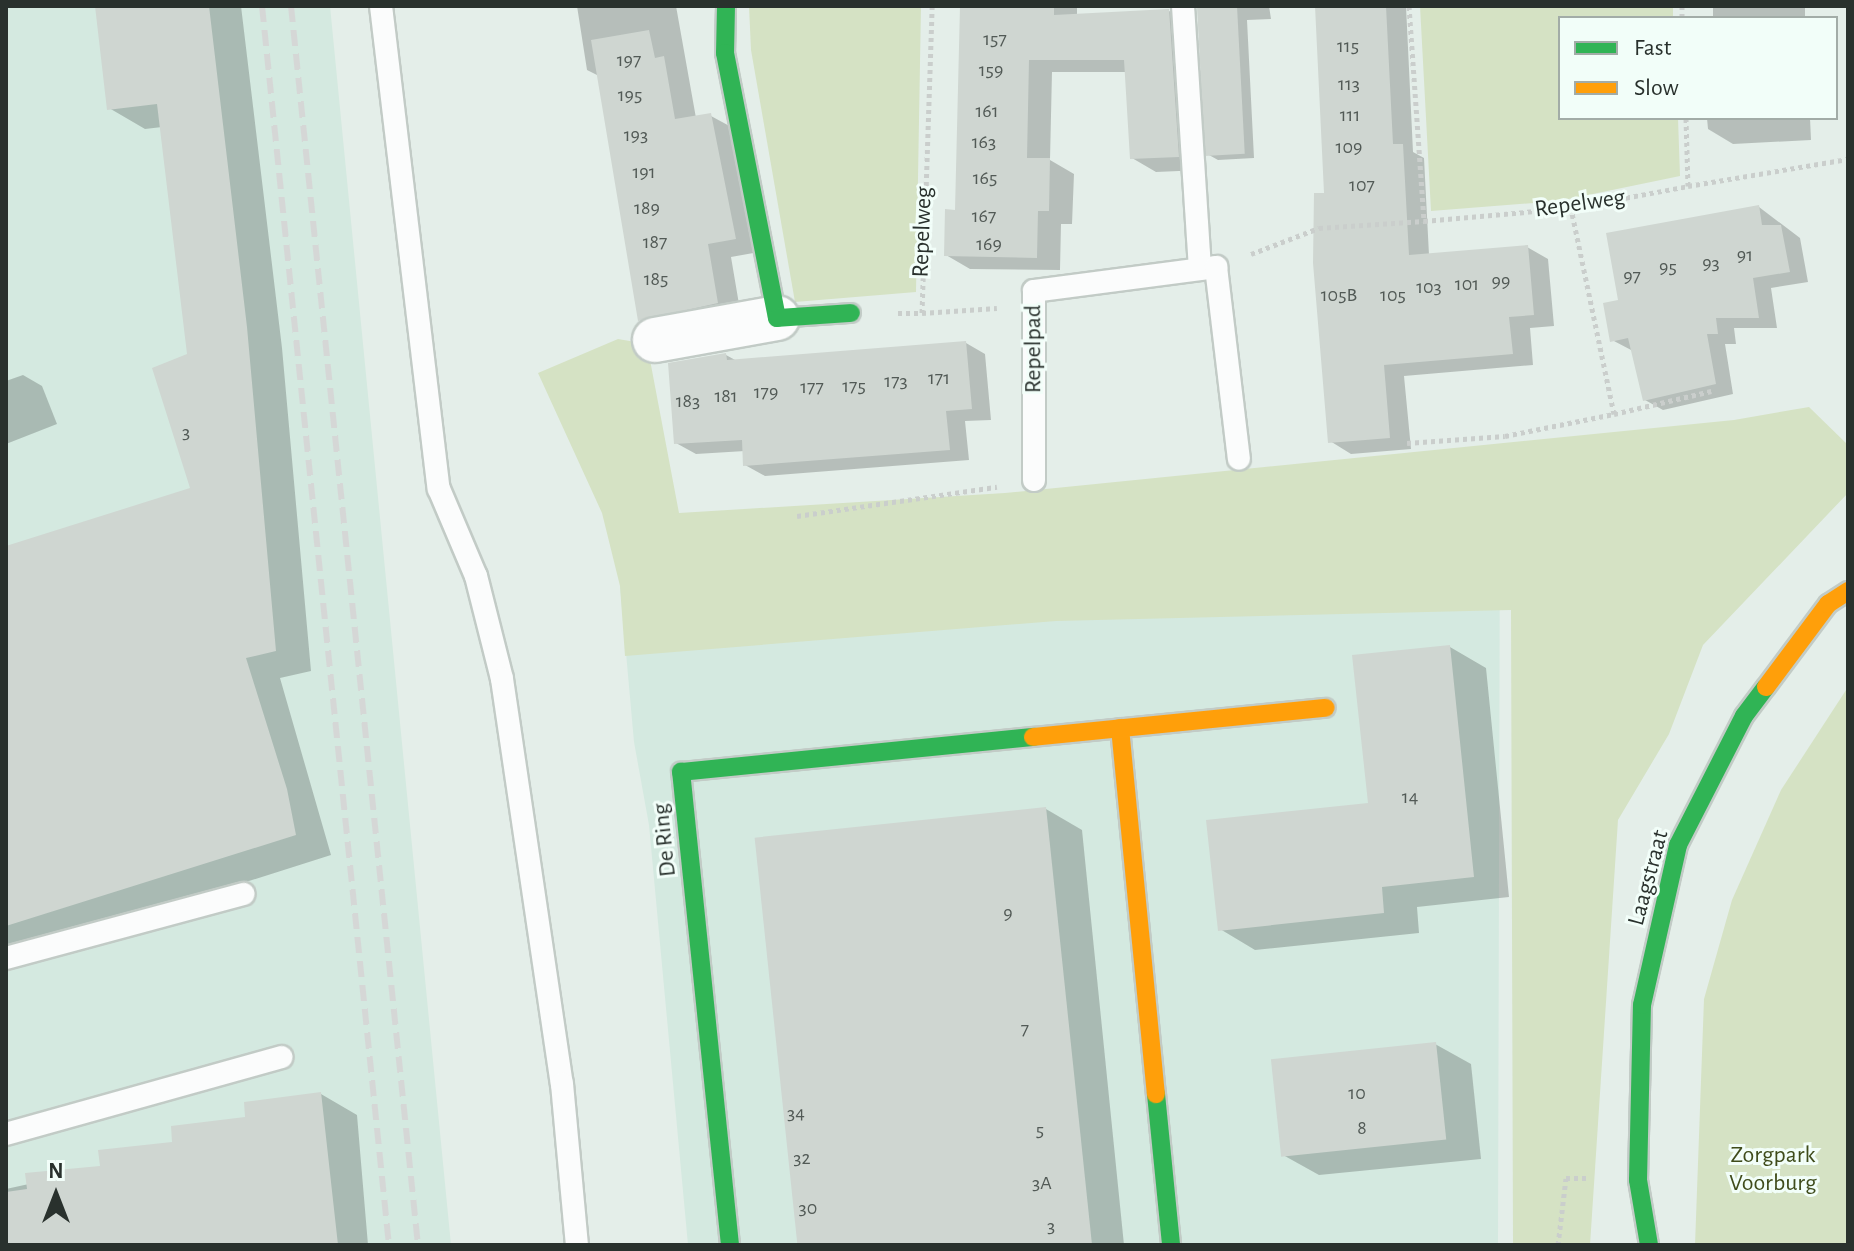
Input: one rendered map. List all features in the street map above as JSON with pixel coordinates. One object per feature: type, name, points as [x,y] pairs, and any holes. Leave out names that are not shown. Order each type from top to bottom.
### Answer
[{"type":"street","points":[[726,6],[725,53],[777,318]]},
{"type":"street","points":[[655,340],[777,318],[851,313]]},
{"type":"street","name":"Laagstraat","points":[[1649,1245],[1638,1180],[1642,1005],[1678,845],[1744,716],[1828,604],[1848,591]]},
{"type":"street","name":"De Ring","points":[[730,1245],[681,772],[1326,708]]},
{"type":"street","points":[[1120,728],[1171,1245]]},
{"type":"street","name":"Laagstraat","points":[[1626,1232],[1638,1180]]},
{"type":"lane","points":[[381,6],[439,489],[476,576],[502,679],[562,1084],[577,1245]]},
{"type":"lane","points":[[1183,6],[1208,268],[1239,459]]},
{"type":"lane","name":"Repelpad","points":[[1034,475],[1034,291],[1208,268]]},
{"type":"lane","points":[[6,958],[244,894]]},
{"type":"lane","points":[[6,1134],[281,1057]]},
{"type":"path","name":"Repelweg","points":[[851,313],[922,313],[932,6]]},
{"type":"path","points":[[1409,6],[1424,221]]},
{"type":"path","points":[[1686,120],[1688,186]]},
{"type":"path","name":"Repelweg","points":[[1208,268],[1319,228],[1571,208],[1848,159]]},
{"type":"path","points":[[1571,208],[1614,414]]},
{"type":"path","points":[[922,313],[1034,306]]},
{"type":"path","points":[[1407,443],[1505,436],[1711,391]]},
{"type":"path","points":[[797,516],[990,491],[1034,475]]},
{"type":"path","points":[[1558,1245],[1566,1178],[1638,1180]]},
{"type":"shaded area","points":[[6,6],[330,6],[451,1245],[6,1245]]},
{"type":"shaded area","points":[[1500,495],[1498,1245],[688,1245],[649,825],[634,742],[620,586]]},
{"type":"green space","points":[[749,6],[921,6],[916,292],[795,302],[751,50]]},
{"type":"green space","points":[[1420,6],[1673,6],[1673,16],[1558,16],[1558,120],[1678,120],[1680,176],[1559,201],[1431,211]]},
{"type":"green space","points":[[618,339],[647,344],[679,513],[1005,493],[1734,420],[1809,407],[1848,445],[1848,493],[1703,645],[1669,734],[1618,820],[1590,1245],[1513,1245],[1511,610],[1056,621],[625,656],[620,586],[602,513],[538,373]]},
{"type":"green space","name":"Zorgpark Voorburg","points":[[1848,687],[1848,1245],[1695,1245],[1704,999],[1732,900],[1781,790]]},
{"type":"building","points":[[95,6],[209,6],[247,327],[276,651],[246,658],[287,789],[296,835],[6,926],[6,546],[190,488],[152,368],[187,354],[157,104],[107,110]]},
{"type":"building","points":[[960,6],[1054,6],[1054,15],[1169,9],[1179,157],[1130,159],[1124,60],[1029,60],[1027,158],[1050,158],[1049,211],[1038,211],[1037,258],[944,256],[945,209],[955,210]]},
{"type":"building","points":[[1237,6],[1245,154],[1205,156],[1197,8]]},
{"type":"building","points":[[1315,6],[1386,6],[1393,144],[1403,144],[1409,255],[1528,245],[1534,315],[1509,317],[1513,354],[1384,365],[1390,438],[1328,443],[1313,263],[1314,193],[1324,193]]},
{"type":"building","points":[[649,30],[655,58],[664,56],[675,119],[711,113],[736,239],[708,244],[718,303],[638,321],[591,40]]},
{"type":"building","points":[[1759,205],[1762,225],[1781,225],[1790,272],[1753,278],[1759,318],[1716,318],[1718,334],[1707,334],[1716,384],[1643,401],[1628,338],[1610,342],[1603,303],[1618,300],[1606,233]]},
{"type":"building","points":[[966,341],[972,409],[946,411],[950,450],[743,466],[742,440],[674,444],[668,363],[726,353],[727,360]]},
{"type":"building","points":[[1450,645],[1474,877],[1382,887],[1384,913],[1218,931],[1206,820],[1368,803],[1352,655]]},
{"type":"building","points":[[1046,807],[1092,1245],[797,1245],[755,838]]},
{"type":"building","points":[[1436,1042],[1446,1139],[1281,1157],[1271,1059]]},
{"type":"building","points":[[321,1092],[338,1245],[6,1245],[6,1192],[27,1189],[25,1173],[100,1166],[98,1150],[172,1142],[171,1126],[245,1117],[244,1102]]},
{"type":"railway","points":[[262,6],[389,1245]]},
{"type":"railway","points":[[291,6],[418,1245]]},
{"type":"traffic: fast","points":[[726,6],[725,53],[777,318],[851,313]]},
{"type":"traffic: fast","points":[[1649,1245],[1638,1180],[1642,1005],[1678,845],[1744,716],[1766,687]]},
{"type":"traffic: fast","points":[[730,1245],[681,772],[1033,737]]},
{"type":"traffic: fast","points":[[1156,1094],[1171,1245]]},
{"type":"traffic: slow","points":[[1766,687],[1828,604],[1848,591]]},
{"type":"traffic: slow","points":[[1033,737],[1326,708]]},
{"type":"traffic: slow","points":[[1120,728],[1156,1094]]}]
